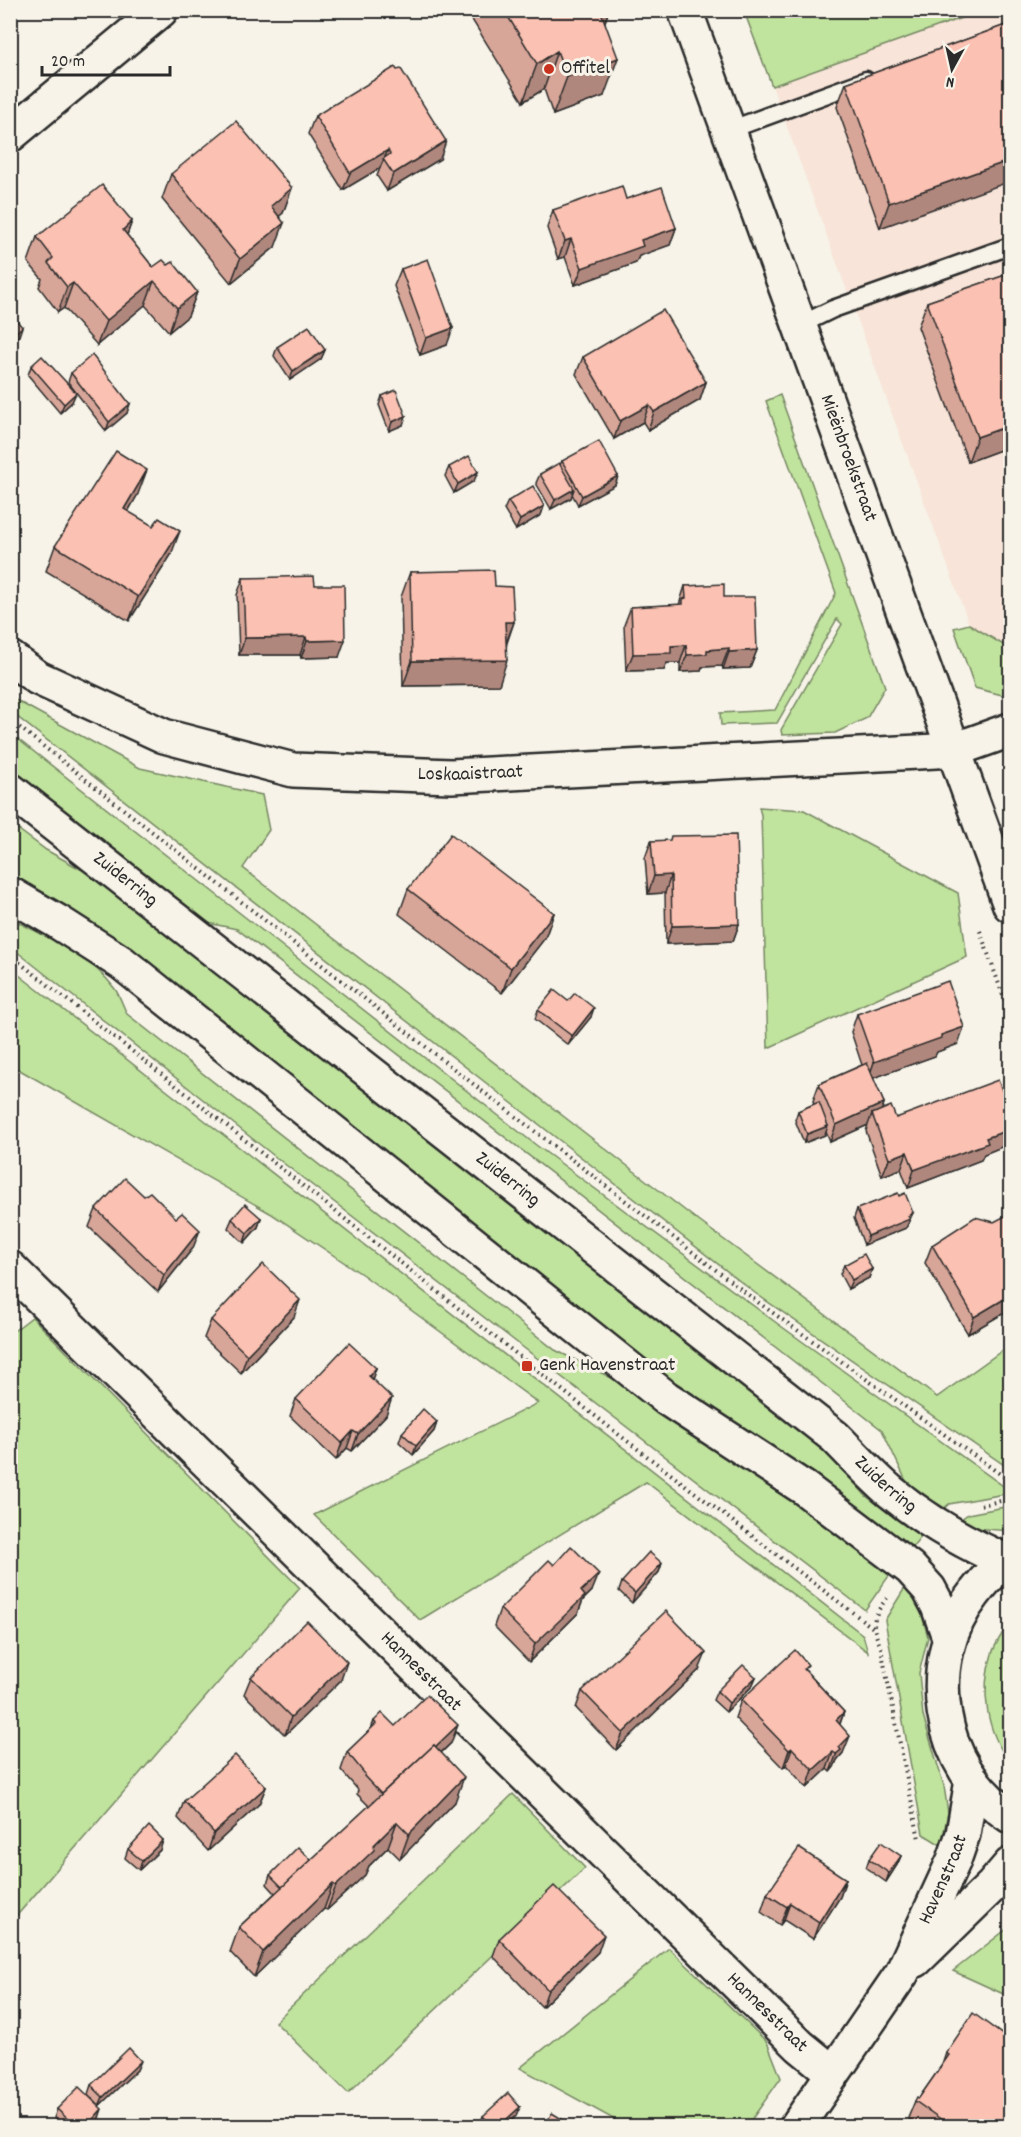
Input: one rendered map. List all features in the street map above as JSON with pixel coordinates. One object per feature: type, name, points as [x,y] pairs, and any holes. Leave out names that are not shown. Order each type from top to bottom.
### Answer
[{"type":"street","points":[[10,135],[161,10]]},
{"type":"street","name":"Mieënbroekstraat","points":[[686,10],[1011,905]]},
{"type":"street","name":"Loskaaistraat","points":[[10,658],[38,678],[164,736],[293,770],[451,776],[954,750],[1011,730]]},
{"type":"street","name":"Zuiderring","points":[[10,790],[835,1437],[891,1492],[959,1539],[1008,1560]]},
{"type":"street","points":[[10,894],[122,963],[666,1398],[804,1488],[910,1568],[929,1589],[950,1637]]},
{"type":"street","name":"Hannesstraat","points":[[10,1268],[800,2046],[833,2073]]},
{"type":"street","points":[[1008,1560],[983,1582],[965,1605],[950,1637],[942,1673],[943,1714],[953,1749],[972,1780],[998,1808],[1011,1816]]},
{"type":"street","name":"Havenstraat","points":[[797,2127],[902,1973],[954,1860],[963,1833],[972,1780]]},
{"type":"street","name":"Havenstraat","points":[[902,1973],[1011,1865]]},
{"type":"lane","points":[[729,130],[887,73]]},
{"type":"lane","points":[[800,325],[833,309],[1011,246]]},
{"type":"path","points":[[10,720],[477,1087],[759,1304],[1011,1482]]},
{"type":"path","points":[[10,955],[618,1434],[873,1629],[881,1648],[919,1841]]},
{"type":"path","points":[[873,1629],[878,1610],[892,1591]]},
{"type":"shaded area","points":[[981,11],[1010,11],[1010,649],[969,624],[772,86]]},
{"type":"green space","points":[[744,10],[981,11],[772,86]]},
{"type":"green space","points":[[780,395],[885,687],[867,718],[835,733],[782,735],[781,730],[842,624],[837,619],[777,723],[721,725],[720,713],[775,710],[836,593],[766,401]]},
{"type":"green space","points":[[969,624],[1010,649],[1010,697],[975,688],[954,628]]},
{"type":"green space","points":[[10,697],[140,768],[262,795],[269,830],[243,868],[696,1219],[937,1397],[1010,1345],[1010,1469],[755,1293],[11,712]]},
{"type":"green space","points":[[10,733],[536,1145],[1010,1493],[949,1504],[941,1511],[907,1483],[882,1430],[237,929],[198,921],[11,775]]},
{"type":"green space","points":[[759,807],[804,810],[958,893],[967,957],[768,1048]]},
{"type":"green space","points":[[11,824],[46,850],[95,877],[823,1448],[866,1496],[921,1537],[910,1551],[800,1466],[730,1426],[11,885]]},
{"type":"green space","points":[[10,918],[67,948],[94,966],[115,989],[127,1014],[555,1350],[630,1387],[808,1508],[891,1573],[865,1610],[278,1159],[11,947]]},
{"type":"green space","points":[[10,968],[863,1635],[868,1652],[646,1482],[420,1620],[314,1515],[538,1403],[363,1275],[270,1213],[11,1065]]},
{"type":"green space","points":[[32,1317],[300,1588],[13,1920],[10,1916],[10,1334]]},
{"type":"green space","points":[[1010,1506],[1010,1531],[973,1528],[960,1520],[968,1514]]},
{"type":"green space","points":[[906,1586],[921,1612],[928,1637],[919,1673],[923,1716],[944,1786],[948,1813],[941,1845],[923,1834],[885,1620]]},
{"type":"green space","points":[[1010,1621],[1010,1762],[995,1738],[988,1710],[986,1682],[992,1654]]},
{"type":"green space","points":[[513,1794],[585,1868],[348,2093],[275,2022]]},
{"type":"green space","points":[[1010,1924],[1010,1997],[953,1971],[1008,1928]]},
{"type":"green space","points":[[669,1948],[767,2042],[781,2078],[747,2126],[626,2126],[520,2068]]},
{"type":"building","points":[[504,10],[604,10],[601,12],[618,58],[567,77],[557,51],[537,64]]},
{"type":"building","points":[[1011,23],[1011,160],[889,203],[846,83]]},
{"type":"building","points":[[395,67],[397,70],[401,69],[446,141],[393,174],[383,159],[390,154],[388,150],[350,173],[315,116]]},
{"type":"building","points":[[236,121],[292,188],[271,206],[284,223],[240,259],[171,174]]},
{"type":"building","points":[[102,185],[132,221],[123,230],[153,267],[163,260],[168,265],[173,262],[197,292],[177,308],[154,281],[106,321],[73,283],[67,287],[48,263],[53,258],[37,237]]},
{"type":"building","points":[[622,186],[626,199],[662,187],[676,228],[641,240],[643,246],[582,268],[571,239],[565,241],[553,210]]},
{"type":"building","points":[[428,259],[453,328],[426,338],[401,269]]},
{"type":"building","points":[[1011,273],[1011,425],[977,437],[927,302]]},
{"type":"building","points":[[663,310],[706,382],[654,412],[649,405],[620,421],[583,357]]},
{"type":"building","points":[[10,312],[22,327],[10,337]]},
{"type":"building","points":[[309,326],[325,350],[293,371],[277,347]]},
{"type":"building","points":[[92,355],[130,404],[109,422],[71,373]]},
{"type":"building","points":[[42,356],[76,393],[64,404],[31,366]]},
{"type":"building","points":[[396,390],[406,416],[392,422],[382,396]]},
{"type":"building","points":[[599,441],[618,476],[582,496],[562,461]]},
{"type":"building","points":[[116,451],[147,470],[124,509],[153,526],[159,518],[180,531],[138,597],[55,546]]},
{"type":"building","points":[[469,456],[478,472],[458,484],[449,467]]},
{"type":"building","points":[[559,463],[574,489],[555,500],[540,474]]},
{"type":"building","points":[[533,486],[544,506],[520,520],[508,501]]},
{"type":"building","points":[[494,570],[495,586],[512,587],[514,622],[505,622],[507,660],[412,661],[410,572]]},
{"type":"building","points":[[314,576],[315,585],[344,585],[345,640],[307,641],[306,637],[245,638],[243,578]]},
{"type":"building","points":[[724,584],[724,597],[755,597],[757,650],[729,652],[729,648],[707,650],[707,654],[687,655],[686,645],[671,646],[671,653],[633,654],[631,607],[683,604],[683,599],[686,598],[685,586]]},
{"type":"building","points":[[451,834],[554,913],[511,968],[408,889]]},
{"type":"building","points":[[736,835],[739,924],[672,926],[671,875],[654,876],[651,841],[670,840],[671,836]]},
{"type":"building","points":[[948,981],[964,1027],[941,1035],[941,1038],[874,1062],[857,1014]]},
{"type":"building","points":[[554,990],[568,1001],[575,993],[594,1008],[572,1036],[538,1010]]},
{"type":"building","points":[[867,1063],[884,1103],[836,1125],[819,1084]]},
{"type":"building","points":[[998,1080],[1011,1113],[1011,1129],[986,1138],[988,1143],[914,1170],[907,1152],[889,1159],[872,1114],[891,1106],[896,1118]]},
{"type":"building","points":[[819,1102],[828,1126],[807,1134],[798,1111]]},
{"type":"building","points":[[125,1178],[144,1196],[150,1192],[176,1218],[182,1213],[200,1230],[164,1275],[96,1209]]},
{"type":"building","points":[[898,1193],[899,1196],[905,1193],[913,1213],[908,1216],[910,1219],[868,1236],[857,1209]]},
{"type":"building","points":[[245,1204],[261,1218],[247,1233],[232,1219]]},
{"type":"building","points":[[1011,1213],[1011,1295],[974,1317],[932,1245],[975,1217],[994,1222]]},
{"type":"building","points":[[864,1254],[872,1269],[852,1280],[844,1265]]},
{"type":"building","points":[[263,1264],[300,1300],[247,1355],[211,1320]]},
{"type":"building","points":[[349,1343],[376,1368],[369,1376],[392,1398],[358,1434],[353,1431],[342,1443],[296,1399]]},
{"type":"building","points":[[423,1409],[437,1422],[416,1446],[402,1433]]},
{"type":"building","points":[[571,1546],[599,1574],[581,1591],[585,1596],[535,1644],[500,1609],[549,1560],[554,1565]]},
{"type":"building","points":[[649,1552],[662,1563],[635,1593],[622,1582]]},
{"type":"building","points":[[666,1611],[706,1653],[623,1733],[582,1691]]},
{"type":"building","points":[[307,1621],[347,1662],[291,1717],[251,1677]]},
{"type":"building","points":[[795,1650],[808,1665],[804,1669],[844,1712],[836,1720],[850,1736],[839,1747],[841,1750],[836,1754],[833,1752],[813,1770],[792,1748],[789,1750],[741,1700]]},
{"type":"building","points":[[743,1665],[756,1677],[729,1703],[717,1691]]},
{"type":"building","points":[[427,1695],[458,1725],[381,1794],[364,1776],[365,1774],[347,1752],[376,1724],[374,1721],[382,1713],[395,1726]]},
{"type":"building","points":[[434,1745],[464,1777],[409,1834],[397,1822],[373,1846],[374,1850],[336,1886],[333,1884],[263,1952],[239,1927]]},
{"type":"building","points":[[235,1755],[266,1787],[214,1833],[184,1801]]},
{"type":"building","points":[[149,1826],[163,1840],[142,1861],[128,1849]]},
{"type":"building","points":[[881,1842],[901,1856],[889,1873],[869,1859]]},
{"type":"building","points":[[298,1847],[311,1860],[282,1887],[270,1875]]},
{"type":"building","points":[[799,1848],[846,1879],[819,1922],[790,1903],[787,1907],[767,1894]]},
{"type":"building","points":[[554,1886],[604,1935],[548,1990],[499,1939]]},
{"type":"building","points":[[973,2013],[1011,2041],[1011,2115],[1002,2127],[952,2127],[915,2101],[949,2055],[946,2053]]},
{"type":"building","points":[[129,2048],[141,2061],[103,2097],[91,2085]]},
{"type":"building","points":[[79,2087],[102,2109],[86,2127],[76,2127],[57,2109]]},
{"type":"building","points":[[508,2093],[520,2107],[498,2127],[493,2127],[483,2116]]},
{"type":"building","points":[[552,2113],[575,2127],[544,2127]]},
{"type":"place","name":"Offitel","points":[[549,69]]},
{"type":"place","name":"Genk Havenstraat","points":[[527,1366]]}]
